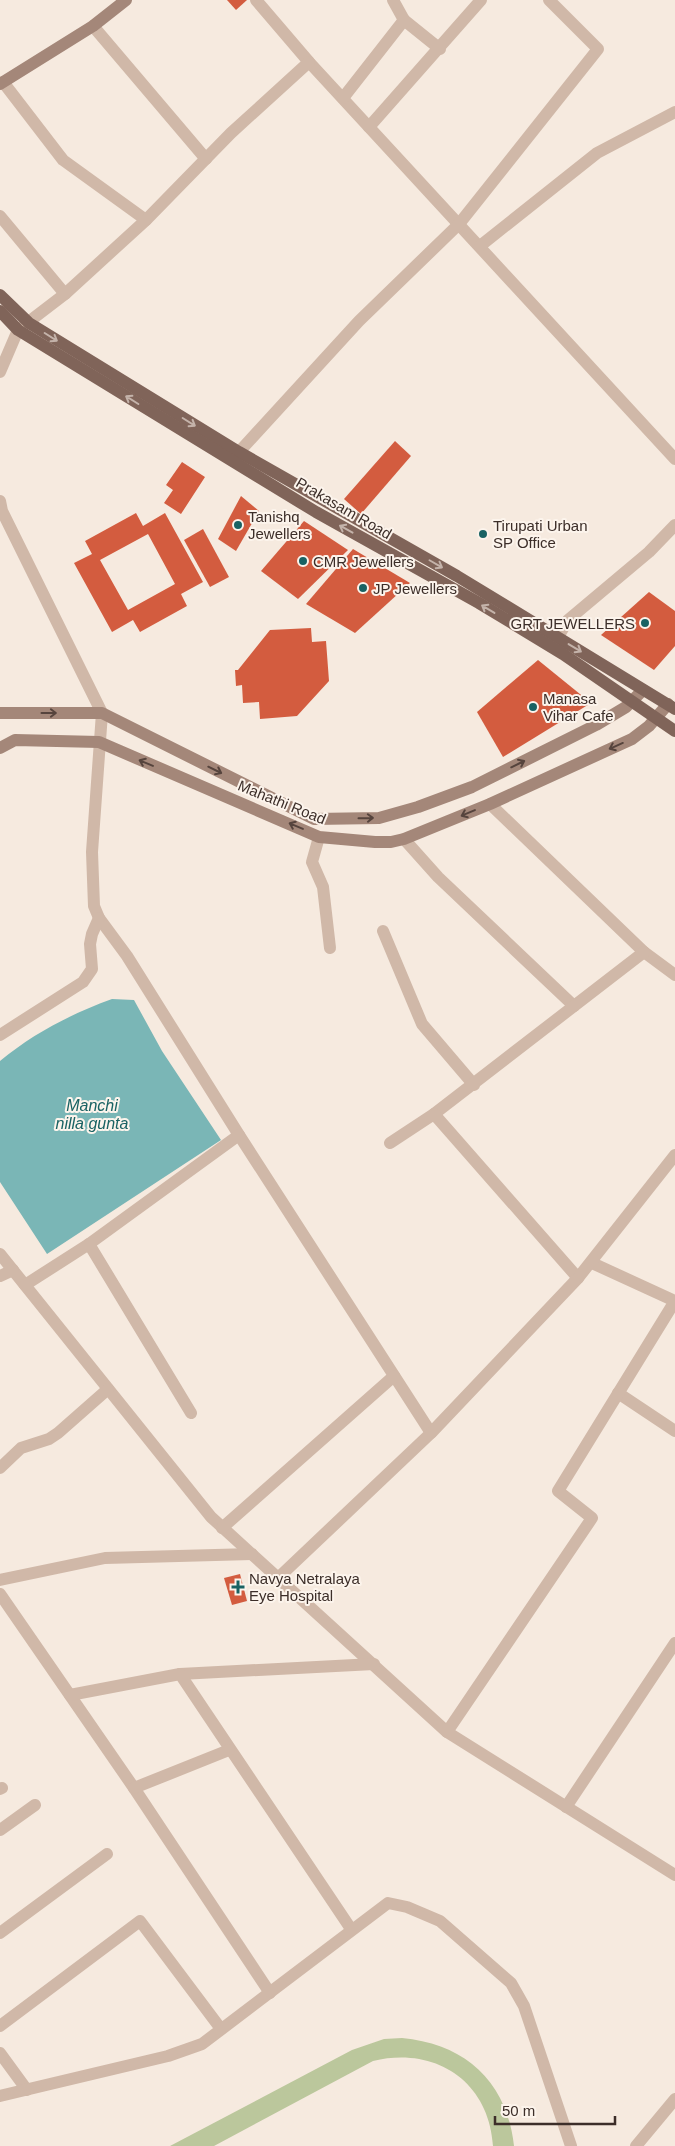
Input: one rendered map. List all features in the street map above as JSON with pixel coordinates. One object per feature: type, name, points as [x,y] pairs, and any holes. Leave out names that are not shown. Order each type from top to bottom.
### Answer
[{"type":"main road","name":"Prakasam Road","points":[[0,295],[24,327],[457,576],[671,706]]},
{"type":"main road","name":"Prakasam Road","points":[[0,311],[316,512],[488,608],[563,654],[675,731]]},
{"type":"street","points":[[126,0],[93,26],[2,83],[63,160],[146,220]]},
{"type":"street","points":[[256,0],[309,62],[674,456]]},
{"type":"street","points":[[393,0],[404,20],[440,49]]},
{"type":"street","points":[[369,127],[440,49],[481,0]]},
{"type":"street","points":[[239,452],[359,321],[459,224],[598,49],[549,0]]},
{"type":"street","points":[[343,98],[404,20]]},
{"type":"street","points":[[93,26],[206,159]]},
{"type":"street","points":[[0,372],[24,327],[65,294],[146,220],[206,159],[309,62]]},
{"type":"street","points":[[480,246],[597,153],[675,112]]},
{"type":"street","points":[[0,216],[65,294]]},
{"type":"street","points":[[1,508],[102,713],[92,852],[94,906],[99,918],[126,956],[238,1134],[431,1433]]},
{"type":"street","points":[[558,637],[568,620],[649,552],[675,525]]},
{"type":"street","name":"Mahathi Road","points":[[0,713],[102,713],[314,819],[370,818],[400,813],[472,787],[596,725],[632,702],[644,690]]},
{"type":"street","name":"Mahathi Road","points":[[0,748],[15,740],[99,742],[319,836],[391,842],[404,839],[490,804],[632,739],[643,732],[671,706]]},
{"type":"street","points":[[490,804],[644,952],[675,975]]},
{"type":"street","points":[[319,836],[312,862],[323,887],[330,948]]},
{"type":"street","points":[[404,839],[438,877],[574,1006]]},
{"type":"street","points":[[0,1035],[83,982],[90,974],[92,934],[99,918]]},
{"type":"street","points":[[384,931],[422,1024],[474,1085]]},
{"type":"street","points":[[390,1143],[474,1085],[644,952]]},
{"type":"street","points":[[434,1114],[578,1278]]},
{"type":"street","points":[[26,1285],[88,1244],[238,1134]]},
{"type":"street","points":[[278,1578],[431,1433],[578,1278],[592,1263],[675,1155]]},
{"type":"street","points":[[88,1244],[191,1413]]},
{"type":"street","points":[[0,1254],[211,1517],[222,1528],[448,1732],[675,1876]]},
{"type":"street","points":[[448,1732],[592,1518],[558,1490],[675,1301],[592,1263]]},
{"type":"street","points":[[0,1276],[13,1270]]},
{"type":"street","points":[[222,1528],[394,1376]]},
{"type":"street","points":[[0,1468],[21,1448],[49,1439],[58,1433],[108,1388]]},
{"type":"street","points":[[618,1393],[675,1432]]},
{"type":"street","points":[[0,1580],[105,1558],[252,1554]]},
{"type":"street","points":[[0,1594],[134,1788],[270,1993]]},
{"type":"street","points":[[566,1807],[675,1643]]},
{"type":"street","points":[[70,1695],[180,1674],[374,1664]]},
{"type":"street","points":[[180,1674],[229,1750],[351,1929]]},
{"type":"street","points":[[134,1788],[229,1750]]},
{"type":"street","points":[[0,1830],[35,1805]]},
{"type":"street","points":[[0,1933],[107,1854]]},
{"type":"street","points":[[0,2096],[168,2056],[202,2044],[351,1929],[388,1903],[408,1907],[440,1921],[511,1983],[524,2006],[571,2146]]},
{"type":"street","points":[[0,2026],[140,1921],[221,2029]]},
{"type":"street","points":[[0,2053],[27,2090]]},
{"type":"street","points":[[636,2146],[675,2099]]},
{"type":"green space","points":[[402,2038],[446,2048],[464,2058],[479,2070],[492,2085],[503,2103],[510,2123],[514,2146],[493,2146],[489,2123],[481,2103],[470,2087],[455,2073],[437,2064],[417,2059],[396,2058],[373,2061],[214,2146],[170,2146],[352,2050],[384,2039]]},
{"type":"water","name":"Manchi nilla gunta","points":[[112,999],[134,1000],[162,1051],[221,1140],[47,1254],[0,1182],[0,1061],[53,1025]]},
{"type":"building","points":[[227,0],[247,0],[236,10]]},
{"type":"building","points":[[395,441],[411,456],[361,514],[344,499]]},
{"type":"building","points":[[182,462],[205,477],[181,514],[164,503],[173,490],[166,485]]},
{"type":"building","name":"Tanishq Jewellers","points":[[241,496],[259,511],[236,551],[218,539]]},
{"type":"building","points":[[136,513],[143,526],[165,513],[203,582],[181,594],[187,606],[140,632],[133,620],[112,632],[74,563],[92,554],[85,541]],"holes":[[[148,534],[175,584],[128,610],[100,560]]]},
{"type":"building","name":"CMR Jewellers","points":[[304,521],[348,550],[298,599],[261,571]]},
{"type":"building","points":[[203,529],[229,577],[210,587],[184,540]]},
{"type":"building","name":"JP Jewellers","points":[[353,549],[410,583],[355,633],[306,604]]},
{"type":"building","name":"GRT JEWELLERS","points":[[649,592],[675,611],[675,646],[654,670],[601,635]]},
{"type":"building","points":[[311,628],[312,642],[326,641],[329,681],[297,716],[260,719],[259,702],[243,703],[242,685],[236,686],[235,670],[238,670],[270,630]]},
{"type":"building","name":"Manasa Vihar Cafe","points":[[538,660],[591,703],[503,757],[477,712]]},
{"type":"building","points":[[240,1574],[247,1601],[232,1605],[224,1578]]},
{"type":"place","name":"Tanishq Jewellers","points":[[238,525]]},
{"type":"place","name":"Tirupati Urban SP Office","points":[[483,534]]},
{"type":"place","name":"CMR Jewellers","points":[[303,561]]},
{"type":"place","name":"JP Jewellers","points":[[363,588]]},
{"type":"place","name":"GRT JEWELLERS","points":[[645,623]]},
{"type":"place","name":"Manasa Vihar Cafe","points":[[533,707]]},
{"type":"place","name":"Navya Netralaya Eye Hospital","points":[[238,1587]]}]
